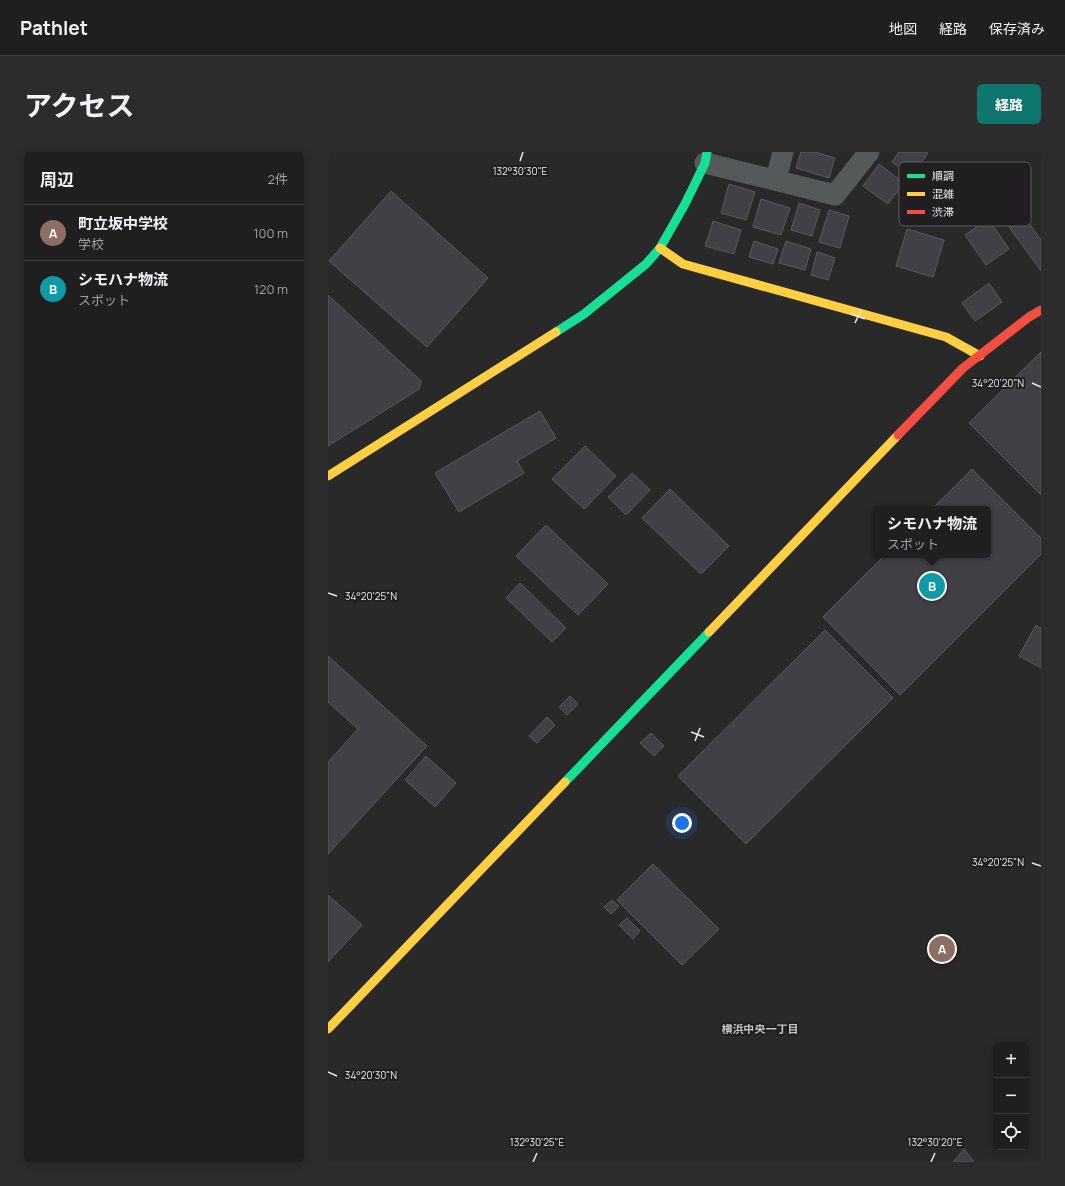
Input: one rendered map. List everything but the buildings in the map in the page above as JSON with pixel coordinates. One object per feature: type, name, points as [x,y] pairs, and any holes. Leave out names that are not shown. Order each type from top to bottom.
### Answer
[{"type":"street","points":[[776,180],[783,152]]},
{"type":"street","points":[[328,476],[584,314],[646,264],[660,248],[685,204],[706,158],[776,180],[835,195],[869,152]]},
{"type":"street","points":[[660,248],[683,264],[946,337],[980,356]]},
{"type":"street","points":[[328,1029],[963,368],[1029,317],[1041,310]]},
{"type":"traffic: fast","points":[[556,332],[584,314],[646,264],[660,248],[685,204],[705,163],[707,152]]},
{"type":"traffic: fast","points":[[565,782],[709,632]]},
{"type":"traffic: slow","points":[[660,248],[683,264],[946,337],[980,356]]},
{"type":"traffic: slow","points":[[328,476],[556,332]]},
{"type":"traffic: slow","points":[[709,632],[898,435]]},
{"type":"traffic: slow","points":[[328,1029],[565,782]]},
{"type":"traffic: jam","points":[[898,435],[963,368],[1029,317],[1041,310]]},
{"type":"place","name":"シモハナ物流","points":[[932,586]]},
{"type":"place","name":"町立坂中学校","points":[[942,949]]},
{"type":"district","name":"横浜中央一丁目","points":[[760,1028]]}]
